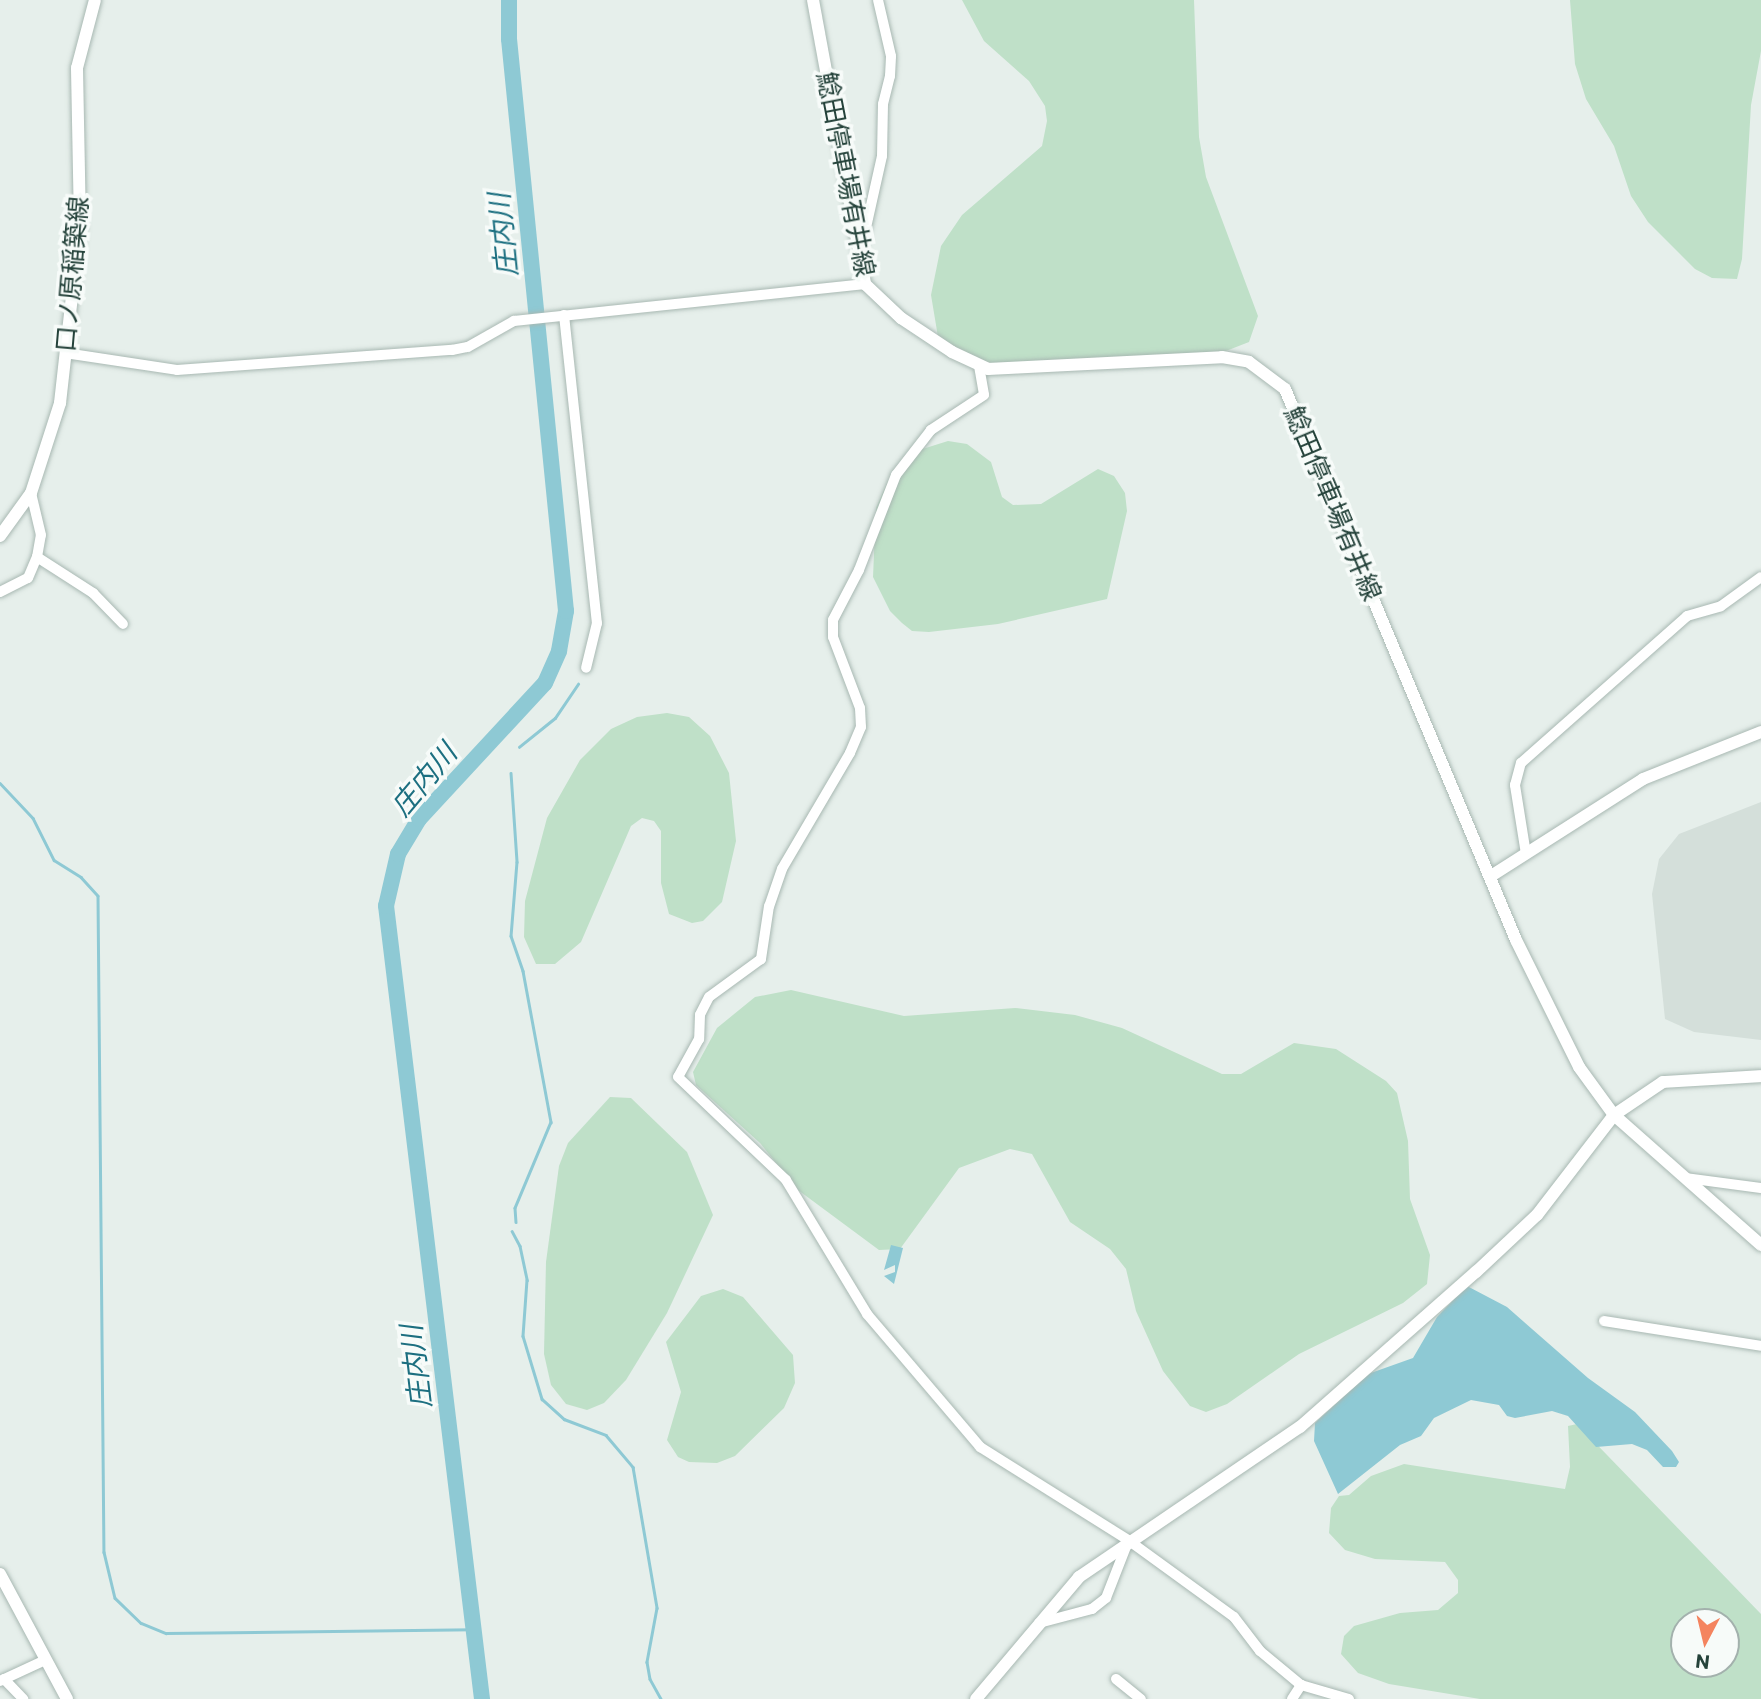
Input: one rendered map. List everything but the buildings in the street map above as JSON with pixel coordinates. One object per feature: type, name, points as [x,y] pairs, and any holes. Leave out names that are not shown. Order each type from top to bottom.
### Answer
[{"type":"main road","name":"口ノ原稲築線","points":[[0,536],[32,493],[52,436],[80,225],[77,68],[95,0]]},
{"type":"main road","name":"鯰田停車場有井線","points":[[813,0],[865,284],[901,317],[979,366],[1003,371],[1222,357],[1249,362],[1270,373],[1285,389],[1491,876],[1579,1067],[1614,1115],[1761,1245]]},
{"type":"main road","points":[[1491,876],[1643,779],[1761,732]]},
{"type":"main road","points":[[976,1699],[1079,1577],[1128,1540],[1300,1427],[1537,1215],[1614,1115],[1663,1082],[1761,1076]]},
{"type":"main road","points":[[0,1574],[43,1661],[67,1699]]},
{"type":"street","points":[[859,260],[882,156],[883,104],[890,76],[891,56],[878,0]]},
{"type":"street","points":[[65,353],[177,370],[328,360],[468,347],[514,321],[865,284]]},
{"type":"street","points":[[563,315],[597,623],[586,668]]},
{"type":"street","points":[[979,366],[984,395],[930,430],[896,475],[859,570],[833,620],[833,637],[860,708],[859,733],[782,869],[769,906],[761,959],[709,998],[700,1015],[699,1039],[678,1077],[786,1180],[867,1314],[980,1447],[1128,1540],[1234,1617],[1260,1651],[1301,1685],[1349,1699]]},
{"type":"street","points":[[0,592],[28,578],[37,557],[41,535],[32,493]]},
{"type":"street","points":[[37,557],[93,593],[123,624]]},
{"type":"street","points":[[1526,854],[1515,785],[1521,763],[1687,616],[1721,606],[1761,577]]},
{"type":"street","points":[[1685,1178],[1761,1188]]},
{"type":"street","points":[[1604,1321],[1761,1346]]},
{"type":"street","points":[[1039,1623],[1092,1609],[1106,1598],[1128,1540]]},
{"type":"street","points":[[20,1698],[2,1680],[43,1661]]},
{"type":"street","points":[[1116,1679],[1141,1699]]},
{"type":"street","points":[[1292,1699],[1301,1685]]},
{"type":"shaded area","points":[[1761,802],[1761,1040],[1694,1032],[1665,1019],[1652,894],[1659,859],[1679,834]]},
{"type":"green space","points":[[962,0],[1194,0],[1199,137],[1206,177],[1258,316],[1249,342],[1190,365],[1063,369],[972,361],[938,337],[931,295],[941,246],[962,215],[1042,146],[1047,121],[1045,106],[1029,81],[984,41]]},
{"type":"green space","points":[[1570,0],[1761,0],[1761,51],[1751,105],[1742,259],[1737,279],[1712,278],[1695,269],[1648,222],[1631,196],[1614,146],[1586,99],[1575,64]]},
{"type":"green space","points":[[948,441],[967,444],[991,462],[1002,497],[1013,505],[1041,504],[1098,469],[1114,476],[1125,493],[1127,511],[1107,599],[998,624],[929,632],[912,631],[902,623],[890,611],[873,577],[876,508],[888,481],[913,452]]},
{"type":"green space","points":[[667,713],[689,717],[710,736],[729,773],[736,841],[722,902],[703,921],[692,923],[669,914],[661,883],[661,831],[654,821],[642,818],[631,826],[581,942],[555,964],[536,964],[524,937],[525,901],[547,818],[580,760],[611,729],[637,717]]},
{"type":"green space","points":[[791,990],[904,1016],[1015,1008],[1075,1015],[1122,1028],[1222,1074],[1241,1074],[1294,1043],[1336,1049],[1386,1081],[1397,1093],[1408,1141],[1410,1199],[1430,1255],[1427,1284],[1403,1303],[1299,1354],[1227,1404],[1206,1412],[1190,1406],[1163,1371],[1136,1311],[1126,1269],[1110,1249],[1070,1222],[1032,1154],[1010,1149],[959,1168],[900,1249],[879,1250],[798,1190],[760,1143],[696,1085],[693,1072],[717,1028],[755,997]]},
{"type":"green space","points":[[610,1097],[631,1098],[687,1152],[713,1215],[667,1313],[626,1380],[604,1403],[587,1410],[566,1404],[551,1385],[544,1354],[546,1262],[559,1166],[568,1143]]},
{"type":"green space","points":[[723,1289],[743,1297],[793,1355],[795,1383],[784,1408],[735,1456],[717,1463],[689,1462],[678,1457],[667,1440],[681,1392],[666,1342],[701,1296]]},
{"type":"green space","points":[[1577,1424],[1761,1614],[1761,1699],[1480,1699],[1389,1684],[1358,1673],[1341,1654],[1344,1636],[1354,1626],[1400,1613],[1438,1610],[1458,1593],[1458,1580],[1445,1562],[1375,1559],[1345,1550],[1329,1533],[1331,1508],[1339,1496],[1349,1495],[1371,1476],[1404,1464],[1565,1489],[1570,1467],[1568,1426]]},
{"type":"water","points":[[891,1245],[903,1248],[894,1284],[884,1276],[895,1272],[895,1265],[884,1270]]},
{"type":"water","points":[[1467,1286],[1507,1307],[1588,1378],[1635,1412],[1672,1451],[1679,1462],[1676,1467],[1663,1467],[1647,1450],[1632,1444],[1596,1447],[1568,1416],[1552,1411],[1515,1418],[1507,1416],[1499,1405],[1471,1400],[1434,1418],[1421,1436],[1400,1445],[1338,1494],[1314,1441],[1315,1423],[1368,1374],[1413,1358],[1437,1317]]},
{"type":"waterway","name":"庄内川","points":[[482,1699],[386,906],[398,854],[419,819],[545,683],[559,651],[566,611],[509,39],[509,0]]},
{"type":"waterway","points":[[519,747],[555,718],[578,684]]},
{"type":"waterway","points":[[511,773],[517,862],[511,936],[523,971],[551,1122],[515,1208],[516,1222]]},
{"type":"waterway","points":[[0,783],[33,818],[54,860],[81,877],[98,896],[104,1552],[115,1598],[141,1623],[166,1633],[473,1629]]},
{"type":"waterway","points":[[512,1231],[520,1246],[527,1280],[523,1336],[542,1399],[564,1419],[606,1435],[633,1467],[657,1608],[647,1662],[650,1679],[661,1699]]}]
